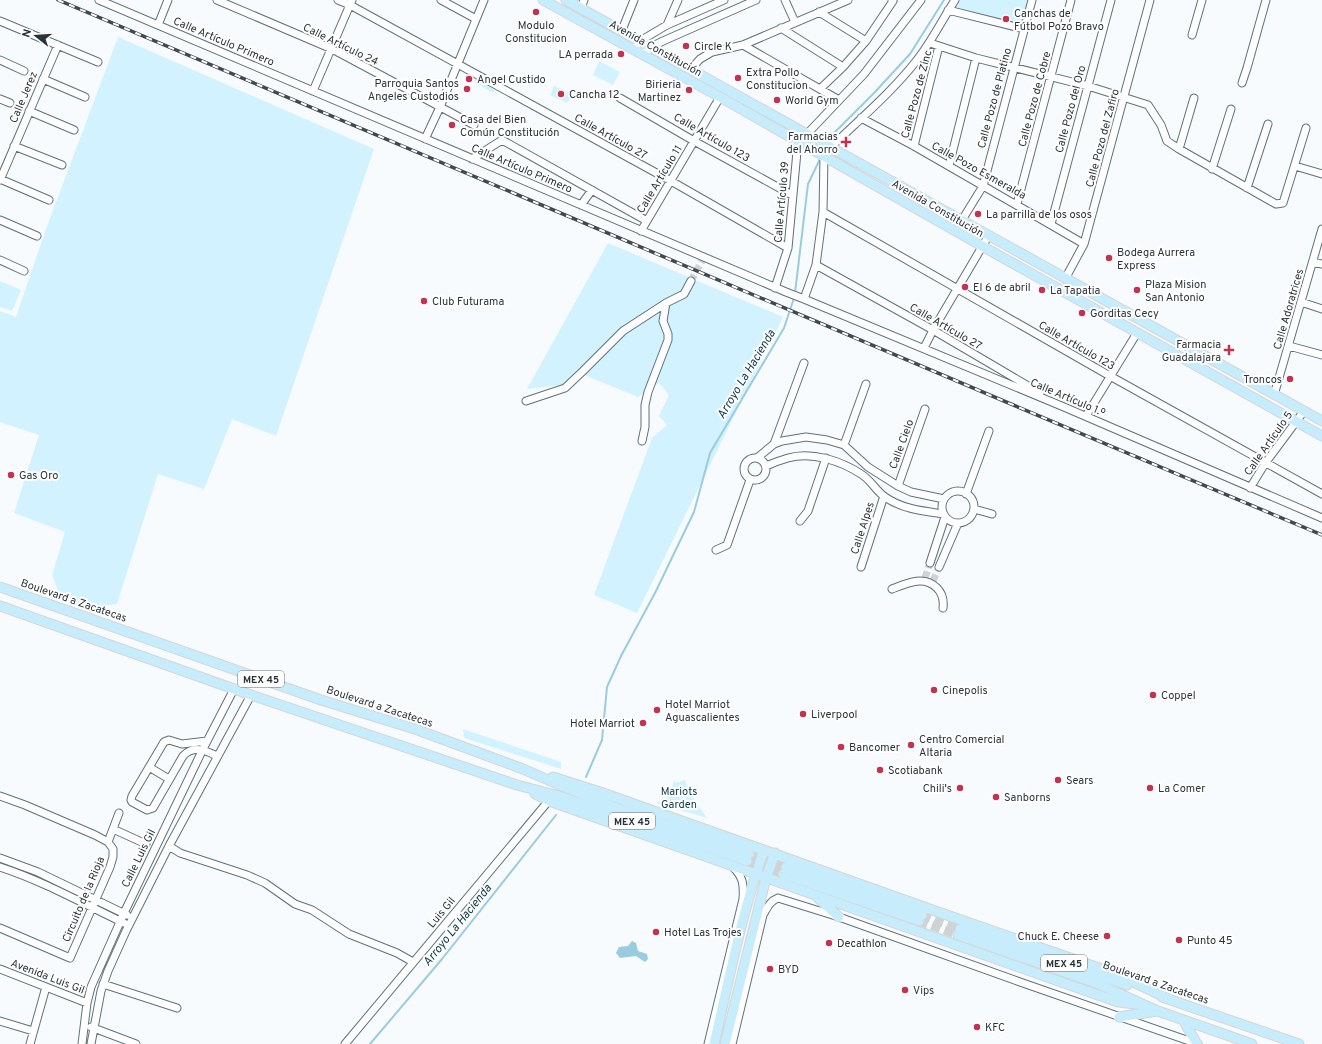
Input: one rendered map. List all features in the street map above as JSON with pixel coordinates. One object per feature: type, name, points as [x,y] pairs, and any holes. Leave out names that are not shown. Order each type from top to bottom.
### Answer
[{"type":"main road","name":"Avenida Constitución","points":[[543,0],[720,97],[982,246],[1322,436]]},
{"type":"main road","name":"Avenida Constitución","points":[[566,0],[582,4],[651,47],[1322,421]]},
{"type":"main road","name":"Boulevard a Zacatecas","points":[[0,587],[321,700],[415,729],[523,769],[614,807],[748,857],[551,797],[250,695],[0,606]]},
{"type":"main road","points":[[523,769],[603,793],[941,913],[1120,973],[1167,998]]},
{"type":"main road","points":[[551,797],[766,878],[936,936],[1118,1002],[1144,1006]]},
{"type":"main road","points":[[714,1044],[743,919],[764,850]]},
{"type":"main road","points":[[725,1044],[766,878],[775,853]]},
{"type":"main road","points":[[784,870],[920,918]]},
{"type":"main road","points":[[815,895],[839,917]]},
{"type":"main road","points":[[736,928],[743,919]]},
{"type":"main road","name":"Boulevard a Zacatecas","points":[[1252,1044],[1144,1006],[1096,983],[959,932],[1167,998],[1299,1044]]},
{"type":"main road","points":[[739,984],[750,969]]},
{"type":"main road","points":[[719,998],[723,1007]]},
{"type":"main road","points":[[1119,1016],[1158,1011]]},
{"type":"main road","points":[[1183,1020],[1197,1044]]},
{"type":"street","name":"Calle Artículo Primero","points":[[99,0],[703,258],[801,298]]},
{"type":"street","points":[[158,25],[168,0]]},
{"type":"street","name":"Calle Artículo 24","points":[[217,0],[332,49],[474,125]]},
{"type":"street","name":"Calle Artículo 27","points":[[338,0],[351,3],[458,64],[671,181],[788,248]]},
{"type":"street","points":[[441,0],[476,19]]},
{"type":"street","points":[[425,139],[440,107],[484,0]]},
{"type":"street","points":[[622,30],[634,0]]},
{"type":"street","points":[[668,25],[678,0]]},
{"type":"street","points":[[643,54],[651,47],[663,41],[756,0]]},
{"type":"street","points":[[785,0],[795,22]]},
{"type":"street","points":[[691,68],[712,52],[743,45],[848,0]]},
{"type":"street","points":[[820,89],[844,67],[866,40],[893,1],[892,0]]},
{"type":"street","points":[[809,135],[864,74],[921,0]]},
{"type":"street","points":[[830,146],[904,76],[930,43],[955,0]]},
{"type":"street","name":"Calle Pozo de Platino","points":[[962,220],[983,186],[1032,0]]},
{"type":"street","name":"Calle Pozo de Cobre","points":[[1017,204],[1071,0]]},
{"type":"street","name":"Calle Pozo del Oro","points":[[1051,224],[1110,0]]},
{"type":"street","name":"Calle Pozo del Zafiro","points":[[1066,279],[1084,244],[1150,0]]},
{"type":"street","points":[[1192,35],[1202,0]]},
{"type":"street","points":[[1242,83],[1266,0]]},
{"type":"street","points":[[633,49],[640,40],[668,25],[720,1]]},
{"type":"street","points":[[313,91],[351,3]]},
{"type":"street","points":[[948,10],[1024,29]]},
{"type":"street","points":[[819,12],[866,40]]},
{"type":"street","points":[[0,21],[98,62]]},
{"type":"street","points":[[782,28],[844,67]]},
{"type":"street","points":[[930,43],[976,58],[1088,86],[1148,105],[1161,125],[1167,141],[1276,204],[1283,203],[1306,128]]},
{"type":"street","name":"Calle Jerez","points":[[0,179],[58,45]]},
{"type":"street","points":[[743,45],[839,100]]},
{"type":"street","name":"Calle Pozo de Zinc","points":[[914,146],[940,46]]},
{"type":"street","points":[[949,166],[976,58]]},
{"type":"street","points":[[0,60],[24,71]]},
{"type":"street","points":[[43,79],[85,97]]},
{"type":"street","name":"Calle Artículo 11","points":[[641,231],[720,97]]},
{"type":"street","name":"Calle Artículo 123","points":[[620,98],[792,195]]},
{"type":"street","points":[[1179,149],[1194,98]]},
{"type":"street","points":[[0,99],[10,103]]},
{"type":"street","points":[[1212,168],[1231,109]]},
{"type":"street","points":[[29,111],[74,130]]},
{"type":"street","name":"Calle Pozo Esmeralda","points":[[861,118],[1017,204],[1084,244]]},
{"type":"street","points":[[1247,188],[1268,124]]},
{"type":"street","points":[[472,159],[502,140],[647,221]]},
{"type":"street","name":"Calle Artículo 39","points":[[774,288],[788,248],[798,141]]},
{"type":"street","points":[[14,146],[62,165]]},
{"type":"street","points":[[801,298],[816,265],[823,212],[823,155]]},
{"type":"street","points":[[1295,166],[1322,174]]},
{"type":"street","points":[[0,179],[49,200]]},
{"type":"street","points":[[581,205],[592,190]]},
{"type":"street","name":"Calle Artículo 123","points":[[823,212],[1110,376],[1322,494]]},
{"type":"street","points":[[0,220],[37,236]]},
{"type":"street","name":"Calle Adoratrices","points":[[1274,395],[1322,229]]},
{"type":"street","points":[[924,348],[989,235]]},
{"type":"street","points":[[0,260],[24,271]]},
{"type":"street","points":[[1313,262],[1322,264]]},
{"type":"street","name":"Calle Artículo 27","points":[[816,265],[933,330],[1064,407]]},
{"type":"street","points":[[526,401],[565,388],[623,331],[666,303],[684,294],[691,281]]},
{"type":"street","name":"Calle Artículo 1.º","points":[[801,298],[1086,416],[1322,518]]},
{"type":"street","points":[[1301,302],[1322,309]]},
{"type":"street","points":[[642,441],[646,427],[645,405],[648,392],[668,340],[668,334],[663,320],[666,303]]},
{"type":"street","points":[[1086,416],[1137,333]]},
{"type":"street","points":[[1289,346],[1322,355]]},
{"type":"street","points":[[774,444],[804,362]]},
{"type":"street","points":[[844,445],[866,384]]},
{"type":"street","name":"Calle Cielo","points":[[898,486],[925,410]]},
{"type":"street","name":"Calle Artículo 5","points":[[1250,488],[1266,462],[1304,411]]},
{"type":"street","points":[[966,494],[989,431]]},
{"type":"street","points":[[758,458],[766,466],[765,473],[761,479],[750,480],[745,475],[743,468],[747,461],[758,458],[774,444],[782,441],[806,437],[827,440],[844,445],[868,467],[898,486],[911,492],[944,499]]},
{"type":"street","points":[[766,466],[789,457],[806,455],[826,458],[838,462],[862,474],[884,496],[898,504],[944,516],[953,523],[964,522],[969,519],[972,514],[974,509],[971,498],[966,494],[957,491],[952,492],[944,499],[942,509],[944,516],[930,563]]},
{"type":"street","points":[[800,522],[808,511],[826,458]]},
{"type":"street","points":[[862,474],[868,467]]},
{"type":"street","points":[[716,550],[727,545],[750,480]]},
{"type":"street","name":"Calle Alpes","points":[[861,567],[884,496]]},
{"type":"street","points":[[974,509],[992,514]]},
{"type":"street","points":[[939,567],[958,523]]},
{"type":"street","points":[[892,589],[925,579],[933,582],[942,594],[943,605]]},
{"type":"street","name":"Calle Luis Gil","points":[[82,1044],[87,1003],[91,987],[120,921],[203,749],[234,689]]},
{"type":"street","name":"Calle Luis Gil","points":[[91,1044],[103,984],[129,926],[169,846],[250,695]]},
{"type":"street","points":[[207,741],[182,744],[169,740],[164,742],[132,796],[132,802],[147,810],[153,808],[183,756],[188,751],[203,749],[217,756]]},
{"type":"street","points":[[149,767],[169,779]]},
{"type":"street","name":"Circuito de la Rioja","points":[[0,796],[96,835],[108,842],[113,849],[113,857],[93,908],[70,958],[0,928]]},
{"type":"street","name":"Luis Gil","points":[[346,1044],[551,797]]},
{"type":"street","points":[[108,842],[120,813]]},
{"type":"street","points":[[113,829],[146,844]]},
{"type":"street","points":[[169,846],[180,853],[241,873],[265,883],[295,904],[312,910],[349,934],[397,953],[413,962]]},
{"type":"street","points":[[0,858],[38,872],[133,918]]},
{"type":"street","points":[[708,1044],[744,889],[741,876],[730,864]]},
{"type":"street","points":[[0,867],[49,887],[129,926]]},
{"type":"street","points":[[732,1044],[763,915],[768,905],[774,899],[778,898],[839,917],[1197,1044]]},
{"type":"street","name":"Avenida Luis Gil","points":[[0,969],[87,1003]]},
{"type":"street","points":[[103,984],[177,1008]]},
{"type":"street","points":[[30,1044],[46,987]]},
{"type":"street","points":[[0,1021],[34,1031]]},
{"type":"street","points":[[85,1026],[136,1044]]},
{"type":"green space","name":"Canchas de Fútbol Pozo Bravo","points":[[956,0],[1031,0],[1023,28],[949,10]]},
{"type":"green space","points":[[118,37],[374,149],[276,436],[232,419],[204,489],[158,474],[117,604],[97,607],[76,602],[58,591],[52,575],[65,532],[14,513],[39,435],[0,422],[0,311],[16,317],[46,229]]},
{"type":"green space","points":[[599,61],[620,72],[613,85],[593,75]]},
{"type":"green space","points":[[475,79],[495,90],[493,93],[474,82]]},
{"type":"green space","name":"Cancha 12","points":[[554,86],[572,94],[567,103],[550,95]]},
{"type":"green space","points":[[608,243],[783,317],[637,613],[594,595],[652,438],[667,425],[659,416],[669,395],[659,383],[638,397],[584,375],[563,385],[527,389]]},
{"type":"green space","points":[[0,281],[21,290],[12,311],[0,307]]},
{"type":"green space","points":[[463,729],[561,762],[561,769],[464,738]]},
{"type":"green space","name":"Mariots Garden","points":[[674,780],[676,783],[685,780],[691,795],[707,818],[656,803],[668,794]]},
{"type":"shaded area","points":[[632,941],[636,943],[638,951],[647,954],[648,959],[645,962],[636,956],[620,958],[616,953],[619,947],[628,946]]},
{"type":"waterway","name":"Arroyo La Hacienda","points":[[828,142],[830,137],[910,54],[944,0]]},
{"type":"waterway","name":"Arroyo La Hacienda","points":[[795,293],[808,184],[821,157]]},
{"type":"waterway","name":"Arroyo La Hacienda","points":[[586,777],[602,740],[607,687],[621,656],[655,593],[694,512],[710,453],[784,328],[794,298]]},
{"type":"waterway","name":"Arroyo La Hacienda","points":[[370,1044],[442,959],[556,815]]},
{"type":"tunnel","points":[[691,281],[703,259]]},
{"type":"tunnel","points":[[925,578],[930,563]]},
{"type":"tunnel","points":[[933,581],[939,567]]},
{"type":"tunnel","points":[[749,854],[786,867]]},
{"type":"tunnel","points":[[747,861],[783,874]]},
{"type":"tunnel","points":[[922,915],[960,929]]},
{"type":"tunnel","points":[[919,921],[958,935]]},
{"type":"railway","points":[[58,0],[1322,535]]},
{"type":"place","name":"Modulo Constitucion","points":[[536,12]]},
{"type":"place","name":"Canchas de Fútbol Pozo Bravo","points":[[1006,19]]},
{"type":"place","name":"Circle K","points":[[686,46]]},
{"type":"place","name":"LA perrada","points":[[621,54]]},
{"type":"place","name":"Extra Pollo Constitucion","points":[[738,78]]},
{"type":"place","name":"Angel Custido","points":[[469,79]]},
{"type":"place","name":"Parroquia Santos Angeles Custodios","points":[[467,89]]},
{"type":"place","name":"Birieria Martinez","points":[[689,90]]},
{"type":"place","name":"Cancha 12","points":[[561,94]]},
{"type":"place","name":"World Gym","points":[[777,100]]},
{"type":"place","name":"Casa del Bien Común Constitución","points":[[452,125]]},
{"type":"place","name":"Farmacias del Ahorro","points":[[846,142]]},
{"type":"place","name":"La parrilla de los osos","points":[[978,214]]},
{"type":"place","name":"Bodega Aurrera Express","points":[[1109,258]]},
{"type":"place","name":"El 6 de abril","points":[[965,287]]},
{"type":"place","name":"La Tapatia","points":[[1042,290]]},
{"type":"place","name":"Plaza Mision San Antonio","points":[[1137,290]]},
{"type":"place","name":"Club Futurama","points":[[424,301]]},
{"type":"place","name":"Gorditas Cecy","points":[[1082,313]]},
{"type":"place","name":"Farmacia Guadalajara","points":[[1229,350]]},
{"type":"place","name":"Troncos","points":[[1290,379]]},
{"type":"place","name":"Gas Oro","points":[[11,475]]},
{"type":"place","name":"Cinepolis","points":[[934,690]]},
{"type":"place","name":"Coppel","points":[[1153,695]]},
{"type":"place","name":"Hotel Marriot Aguascalientes","points":[[657,710]]},
{"type":"place","name":"Liverpool","points":[[803,714]]},
{"type":"place","name":"Hotel Marriot","points":[[643,723]]},
{"type":"place","name":"Centro Comercial Altaria","points":[[911,745]]},
{"type":"place","name":"Bancomer","points":[[841,747]]},
{"type":"place","name":"Scotiabank","points":[[880,770]]},
{"type":"place","name":"Sears","points":[[1058,780]]},
{"type":"place","name":"Chili's","points":[[960,788]]},
{"type":"place","name":"La Comer","points":[[1150,788]]},
{"type":"place","name":"Sanborns","points":[[996,797]]},
{"type":"place","name":"Hotel Las Trojes","points":[[656,932]]},
{"type":"place","name":"Chuck E. Cheese","points":[[1107,936]]},
{"type":"place","name":"Punto 45","points":[[1179,940]]},
{"type":"place","name":"Decathlon","points":[[829,943]]},
{"type":"place","name":"BYD","points":[[770,969]]},
{"type":"place","name":"Vips","points":[[905,990]]},
{"type":"place","name":"KFC","points":[[977,1027]]}]
